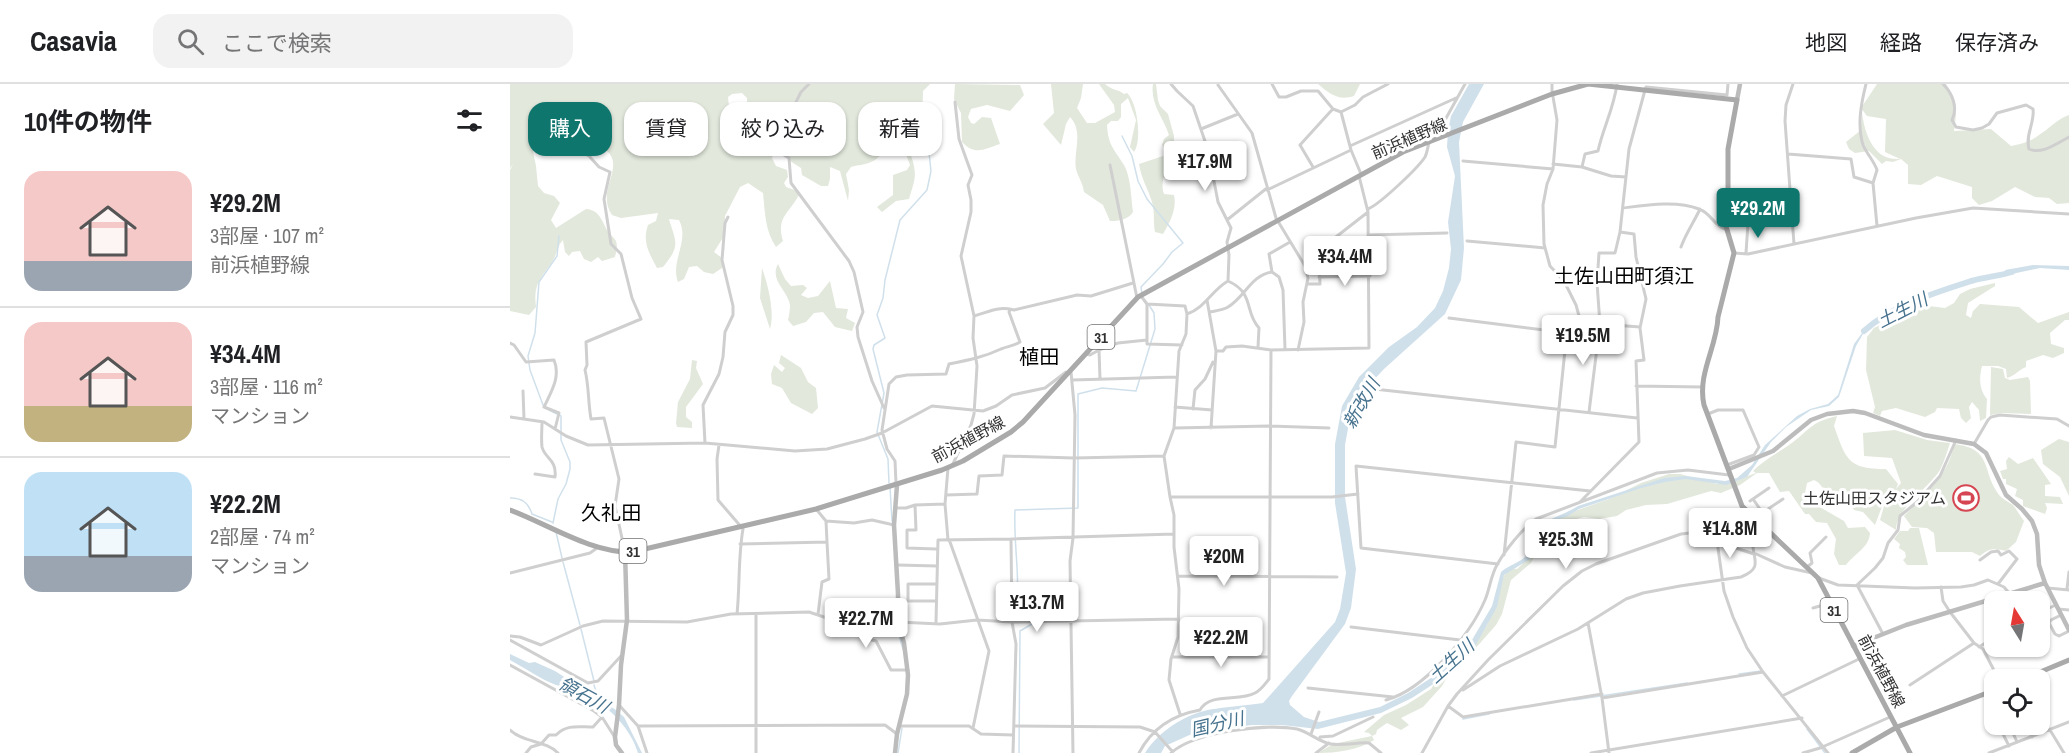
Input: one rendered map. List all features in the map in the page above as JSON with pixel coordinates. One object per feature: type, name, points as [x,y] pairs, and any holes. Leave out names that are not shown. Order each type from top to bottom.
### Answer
[{"type":"main road","name":"前浜植野線","points":[[510,510],[598,547],[625,552],[643,550],[816,509],[897,485],[950,467],[991,444],[1023,422],[1139,297],[1390,158],[1552,94],[1588,84],[1617,85],[1737,100]]},
{"type":"main road","points":[[1734,253],[1725,229],[1728,198],[1727,155],[1737,100]]},
{"type":"main road","name":"前浜植野線","points":[[1734,253],[1718,317],[1718,328],[1703,374],[1702,397],[1742,506],[1816,576],[1910,753]]},
{"type":"main road","points":[[2047,669],[2069,660]]},
{"type":"main road","name":"前浜植野線","points":[[1852,753],[1897,727],[1984,694]]},
{"type":"street","points":[[809,84],[801,92],[795,104],[777,123],[774,149],[789,158],[791,183],[849,261],[854,272],[863,312],[857,327],[858,337],[872,381],[884,408]]},
{"type":"street","points":[[1171,84],[1176,92],[1193,106],[1208,150],[1218,202],[1231,228],[1227,242],[1228,281]]},
{"type":"street","points":[[1272,84],[1279,97],[1286,97],[1301,91],[1318,91],[1333,109],[1341,112],[1388,84]]},
{"type":"street","points":[[1441,138],[1441,130],[1465,84]]},
{"type":"street","points":[[1504,555],[1516,442],[1555,447],[1565,350],[1567,343],[1580,326],[1579,314],[1565,283],[1550,266],[1545,248],[1544,205],[1553,166],[1557,120],[1552,84]]},
{"type":"street","points":[[1589,412],[1600,324],[1597,283],[1599,253],[1615,253],[1620,232],[1629,149],[1646,87],[1727,94],[1728,84]]},
{"type":"street","points":[[1737,100],[1740,84]]},
{"type":"street","points":[[1793,84],[1786,105],[1785,121],[1794,244]]},
{"type":"street","points":[[1866,84],[1860,112],[1861,130],[1864,146],[1877,167],[1873,183],[1876,226]]},
{"type":"street","points":[[1943,84],[1948,88],[1955,105],[1956,112],[1952,120],[1956,127],[1973,130],[1982,128],[1989,124],[1997,113],[2026,105],[2033,109],[2034,114],[2027,136],[2029,149],[2036,152],[2069,137]]},
{"type":"street","points":[[1218,85],[1252,134],[1276,220],[1305,266],[1308,278],[1304,302],[1304,322],[1298,350]]},
{"type":"street","points":[[1582,167],[1585,154],[1598,151],[1612,110],[1617,85]]},
{"type":"street","points":[[1227,220],[1267,189],[1456,98]]},
{"type":"street","points":[[955,102],[959,139],[972,175],[968,184],[971,200],[969,223],[962,256],[974,316],[973,338],[977,366],[971,425],[950,467],[945,504],[948,540],[989,651],[973,728]]},
{"type":"street","points":[[1313,167],[1300,146],[1333,109]]},
{"type":"street","points":[[1216,351],[1223,351],[1227,347],[1258,347],[1271,350],[1369,348],[1368,210],[1341,112]]},
{"type":"street","points":[[1201,129],[1239,114]]},
{"type":"street","points":[[1306,284],[1320,284],[1319,262],[1325,243],[1386,198],[1425,156],[1429,142]]},
{"type":"street","points":[[1788,154],[1851,159],[1854,177],[1873,183]]},
{"type":"street","points":[[590,156],[598,167],[610,172],[604,199],[611,244],[621,254],[632,298],[641,319],[586,342],[587,365],[585,370],[590,387],[591,419],[604,418],[619,479],[615,506],[625,552],[627,620],[615,735],[616,745],[622,753]]},
{"type":"street","points":[[1463,161],[1582,167],[1611,176],[1626,177]]},
{"type":"street","points":[[1110,165],[1133,283],[1139,297],[1147,304],[1185,306],[1187,314],[1176,377],[1174,428],[1164,456],[1174,515],[1174,547],[1178,576],[1178,637],[1169,680],[1180,715]]},
{"type":"street","points":[[1623,208],[1671,205],[1700,209],[1706,212],[1717,226],[1725,229]]},
{"type":"street","points":[[1734,253],[1794,244],[1974,208],[2069,214]]},
{"type":"street","points":[[1681,247],[1700,209]]},
{"type":"street","points":[[705,443],[704,405],[718,374],[725,332],[733,315],[722,260],[725,223],[728,217]]},
{"type":"street","points":[[1746,253],[1748,223]]},
{"type":"street","points":[[1580,501],[1637,446],[1636,361],[1644,360],[1640,327],[1646,299],[1636,257],[1634,234],[1620,232]]},
{"type":"street","points":[[1369,236],[1447,233]]},
{"type":"street","points":[[1467,241],[1545,248]]},
{"type":"street","points":[[1272,272],[1269,254],[1290,242]]},
{"type":"street","points":[[1210,312],[1228,307],[1263,273],[1272,272],[1279,277],[1283,290],[1285,349]]},
{"type":"street","points":[[1319,278],[1370,276]]},
{"type":"street","points":[[1187,314],[1207,300],[1218,286],[1228,281],[1235,284],[1247,296],[1254,323],[1259,328],[1258,347]]},
{"type":"street","points":[[974,316],[998,308],[1008,307],[1010,310],[1077,295],[1091,296],[1133,283]]},
{"type":"street","points":[[1565,283],[1597,283]]},
{"type":"street","points":[[1207,300],[1216,351],[1211,428]]},
{"type":"street","points":[[1147,304],[1147,344],[1182,345]]},
{"type":"street","points":[[895,753],[897,734],[901,726],[907,694],[908,670],[898,622],[894,525],[897,485],[895,461],[887,449],[882,433],[889,384],[896,377],[946,374],[950,364],[975,360],[1020,342],[1010,310]]},
{"type":"street","points":[[1449,318],[1575,333]]},
{"type":"street","points":[[1600,324],[1640,327]]},
{"type":"street","points":[[1086,354],[1090,355],[1118,343],[1147,340]]},
{"type":"street","points":[[510,344],[514,345],[526,362],[554,360],[558,371],[556,381],[544,408],[559,412],[555,429]]},
{"type":"street","points":[[1100,350],[1100,380]]},
{"type":"street","points":[[1139,753],[1155,731],[1180,715],[1200,710],[1203,704],[1214,700],[1253,695],[1269,679],[1271,350]]},
{"type":"street","points":[[1193,409],[1195,390],[1205,379],[1214,360]]},
{"type":"street","points":[[510,417],[542,422],[582,444],[705,443],[777,450],[819,449],[850,444],[882,433],[932,406],[989,410],[1012,395],[1045,388],[1071,370],[1074,458],[1073,538],[1070,561],[1073,753]]},
{"type":"street","points":[[1072,380],[1176,377]]},
{"type":"street","points":[[1636,386],[1702,387]]},
{"type":"street","points":[[1374,389],[1637,418]]},
{"type":"street","points":[[523,391],[524,420]]},
{"type":"street","points":[[1175,407],[1212,410]]},
{"type":"street","points":[[1708,414],[1724,409],[1743,410],[1759,447],[1754,455],[1730,472]]},
{"type":"street","points":[[1386,700],[1395,697],[1435,668],[1460,640],[1482,606],[1498,564],[1523,530],[1536,519],[1668,470],[1730,472],[1765,456],[1811,420],[1844,411],[1864,413],[1911,432],[1933,438],[1974,444],[1986,453],[2006,495],[2032,521],[2037,534],[2039,565],[2046,586],[2069,630],[2059,636],[2055,634],[2049,623],[2061,615]]},
{"type":"street","points":[[1974,444],[1988,420],[2000,416],[2057,419],[2069,426]]},
{"type":"street","points":[[535,474],[555,477],[556,474],[551,459],[542,448],[542,422]]},
{"type":"street","points":[[1174,428],[1269,426],[1329,428]]},
{"type":"street","points":[[1857,585],[1883,558],[1888,543],[1898,530],[1900,516],[1917,502],[1940,476],[1956,440]]},
{"type":"street","points":[[719,445],[718,500],[744,529],[740,544],[737,614]]},
{"type":"street","points":[[946,495],[977,494],[978,476],[1002,475],[1004,456],[1074,458],[1164,456]]},
{"type":"street","points":[[1498,564],[1361,548],[1356,466],[1590,491]]},
{"type":"street","points":[[1762,513],[1751,500],[1769,488]]},
{"type":"street","points":[[1170,497],[1332,497],[1358,494]]},
{"type":"street","points":[[1754,518],[1783,499]]},
{"type":"street","points":[[896,508],[945,504]]},
{"type":"street","points":[[915,505],[916,530],[907,530],[908,548],[937,549]]},
{"type":"street","points":[[816,509],[826,521],[830,579],[822,582],[818,614]]},
{"type":"street","points":[[826,521],[854,523],[872,520],[894,525]]},
{"type":"street","points":[[1456,694],[1500,666],[1588,623],[1626,599],[1643,593],[1741,577],[1751,573],[1755,566],[1753,538],[1763,527]]},
{"type":"street","points":[[936,622],[938,540],[1174,534]]},
{"type":"street","points":[[1422,753],[1456,694],[1563,586],[1582,571],[1596,564],[1681,534],[1699,534],[1838,585],[1915,588],[1968,586],[1988,580],[2008,591]]},
{"type":"street","points":[[1807,567],[1812,563],[1810,553],[1826,537]]},
{"type":"street","points":[[1011,539],[1012,622],[1016,644],[1013,753]]},
{"type":"street","points":[[1718,541],[1722,580],[1732,617],[1741,637],[1762,672],[1820,747],[1828,753]]},
{"type":"street","points":[[740,544],[828,542]]},
{"type":"street","points":[[510,573],[590,553],[598,547]]},
{"type":"street","points":[[1980,560],[1991,552],[1998,551],[2001,555],[2009,551],[2017,559],[1998,584]]},
{"type":"street","points":[[897,565],[937,566]]},
{"type":"street","points":[[2020,591],[2046,586],[2068,590],[2069,572]]},
{"type":"street","points":[[1178,576],[1337,577]]},
{"type":"street","points":[[936,584],[908,584],[908,601],[936,601]]},
{"type":"street","points":[[1857,585],[1883,634]]},
{"type":"street","points":[[1941,587],[1943,601],[1950,612],[1974,643],[1983,649],[1993,669]]},
{"type":"street","points":[[1853,646],[1984,601]]},
{"type":"street","points":[[1814,608],[1830,603]]},
{"type":"street","points":[[2050,609],[2057,607],[2069,610]]},
{"type":"street","points":[[510,638],[520,637],[541,645],[559,635],[591,623],[627,620],[700,621],[737,614],[809,612],[854,624],[868,639],[876,641],[891,670],[908,670]]},
{"type":"street","points":[[756,614],[756,753]]},
{"type":"street","points":[[898,622],[977,620],[1072,622],[1178,619]]},
{"type":"street","points":[[1588,623],[1602,696],[1609,752]]},
{"type":"street","points":[[1351,627],[1460,640]]},
{"type":"street","points":[[510,638],[588,683],[598,681],[620,659],[622,653]]},
{"type":"street","points":[[1910,685],[1974,643]]},
{"type":"street","points":[[1979,647],[1984,644]]},
{"type":"street","points":[[1172,657],[1269,657]]},
{"type":"street","points":[[1782,696],[1860,659]]},
{"type":"street","points":[[510,665],[594,711],[602,717],[615,735]]},
{"type":"street","points":[[1448,706],[1463,717],[1762,672]]},
{"type":"street","points":[[1308,687],[1395,697]]},
{"type":"street","points":[[619,706],[638,726],[647,753]]},
{"type":"street","points":[[1313,735],[1319,712]]},
{"type":"street","points":[[526,753],[531,747],[541,744],[549,735],[556,735],[565,728],[593,727],[602,717]]},
{"type":"street","points":[[1313,735],[1334,736],[1373,717]]},
{"type":"street","points":[[1803,753],[1891,717]]},
{"type":"street","points":[[1591,753],[1609,752],[1800,719]]},
{"type":"street","points":[[2064,753],[2050,730],[2069,722]]},
{"type":"street","points":[[638,726],[885,725],[897,734]]},
{"type":"street","points":[[901,726],[969,726],[981,734],[1013,735]]},
{"type":"street","points":[[1014,726],[1140,727],[1155,731],[1172,752],[1189,741],[1222,733],[1282,728],[1298,730],[1329,743],[1369,743],[1381,753]]},
{"type":"street","points":[[510,730],[517,736],[541,744],[558,753]]},
{"type":"street","points":[[2004,735],[2009,746]]},
{"type":"street","points":[[2014,735],[2018,742]]},
{"type":"street","points":[[1989,753],[2037,735]]},
{"type":"street","points":[[1316,753],[1329,743]]},
{"type":"street","points":[[2003,748],[2006,753]]},
{"type":"shaded area","points":[[510,84],[930,84],[923,91],[923,102],[858,102],[858,156],[879,156],[869,163],[851,167],[846,174],[849,190],[848,201],[840,171],[830,167],[828,186],[821,186],[802,175],[801,168],[786,156],[846,156],[846,102],[747,102],[747,98],[742,93],[732,94],[728,97],[729,102],[720,102],[720,156],[773,156],[776,166],[787,170],[788,177],[784,183],[786,187],[800,192],[783,220],[781,233],[783,241],[776,247],[768,228],[763,193],[748,183],[740,187],[725,216],[724,236],[714,252],[722,258],[722,268],[713,274],[704,272],[697,266],[689,267],[684,279],[678,282],[676,266],[682,236],[679,220],[669,219],[675,239],[675,248],[663,267],[657,268],[646,242],[646,231],[648,225],[656,221],[658,213],[621,218],[612,215],[608,207],[607,191],[613,169],[611,156],[612,102],[528,102],[528,156],[534,156],[538,186],[544,193],[554,196],[560,203],[551,220],[556,228],[586,209],[591,210],[598,214],[617,245],[615,257],[602,261],[598,257],[591,262],[584,259],[580,251],[572,252],[569,256],[565,252],[563,240],[538,283],[536,307],[529,315],[510,311],[510,170],[513,164],[510,168]]},
{"type":"shaded area","points":[[955,84],[1020,85],[1024,95],[1010,111],[987,105],[971,109],[968,117],[974,124],[982,117],[991,118],[1000,144],[976,150],[962,142],[961,113],[954,99]]},
{"type":"shaded area","points":[[1051,84],[1083,84],[1077,108],[1087,123],[1095,123],[1115,112],[1114,105],[1099,84],[1105,84],[1124,94],[1127,93],[1131,98],[1136,113],[1138,131],[1134,152],[1130,147],[1136,120],[1128,98],[1121,104],[1121,117],[1118,121],[1111,121],[1107,125],[1110,142],[1124,165],[1129,181],[1133,212],[1126,218],[1110,221],[1103,205],[1084,192],[1075,162],[1076,129],[1070,117],[1061,145],[1043,124],[1054,113]]},
{"type":"shaded area","points":[[1153,84],[1156,84],[1160,106],[1168,114],[1174,136],[1171,150],[1165,150],[1162,145],[1164,139],[1169,135],[1153,98]]},
{"type":"shaded area","points":[[1318,84],[1360,84],[1354,96],[1343,98],[1330,94]]},
{"type":"shaded area","points":[[1877,84],[1946,84],[1956,106],[1954,131],[1991,129],[2011,146],[2032,139],[2069,115],[2069,203],[2057,204],[2049,198],[2035,197],[2015,187],[1992,201],[1979,205],[1972,198],[1972,187],[1937,176],[1921,185],[1908,184],[1908,165],[1901,159],[1893,162],[1886,161],[1882,164],[1869,151],[1855,153],[1849,149],[1846,142],[1861,130],[1862,113],[1872,145],[1884,156],[1900,159],[1885,152],[1886,119],[1867,116],[1861,108]]},
{"type":"shaded area","points":[[1169,154],[1163,188],[1164,194],[1174,195],[1175,205],[1163,234],[1155,232],[1153,206],[1139,164]]},
{"type":"shaded area","points":[[911,156],[915,176],[909,199],[896,201],[882,212],[877,207],[893,195],[893,175],[907,170],[910,165],[907,157]]},
{"type":"shaded area","points":[[778,264],[791,286],[803,285],[807,288],[801,295],[808,298],[818,296],[830,281],[836,308],[848,309],[846,318],[855,323],[852,331],[835,327],[823,312],[814,313],[806,322],[793,326],[788,320],[789,300],[777,280]]},
{"type":"shaded area","points":[[762,268],[771,307],[770,329],[760,298]]},
{"type":"shaded area","points":[[1995,283],[1995,286],[1968,303],[1966,315],[1971,318],[1973,311],[1980,304],[2019,307],[2038,323],[2069,312],[2069,320],[2065,320],[2050,333],[2051,344],[2064,348],[2064,353],[2053,358],[2043,355],[2026,361],[2026,367],[2007,378],[2006,369],[1998,366],[1982,366],[1980,383],[1987,399],[1986,418],[1980,421],[1979,410],[1972,402],[1969,407],[1971,418],[1966,423],[1961,418],[1959,409],[1937,408],[1935,412],[1925,417],[1896,408],[1882,411],[1880,416],[1873,413],[1875,407],[1866,370],[1867,337],[1874,328],[1910,310],[1929,306],[1945,308],[1954,303],[1960,294],[1970,289]]},
{"type":"shaded area","points":[[781,355],[801,368],[808,382],[816,388],[818,408],[812,414],[791,403],[782,388],[772,384],[771,374],[774,365],[782,372],[785,368],[779,363]]},
{"type":"shaded area","points":[[692,360],[697,361],[696,368],[703,384],[686,407],[686,417],[692,422],[692,428],[677,427],[678,402],[690,379]]},
{"type":"shaded area","points":[[1991,367],[2003,369],[2005,378],[2010,380],[2028,377],[2031,414],[1990,415]]},
{"type":"shaded area","points":[[1837,416],[1834,426],[1850,460],[1864,467],[1886,469],[1898,484],[1896,489],[1901,483],[1892,458],[1864,456],[1863,433],[1895,430],[1927,440],[1950,443],[1940,470],[1901,514],[1896,530],[1880,520],[1887,496],[1895,490],[1886,496],[1875,525],[1863,512],[1854,510],[1846,502],[1828,493],[1816,481],[1807,483],[1804,498],[1844,521],[1848,528],[1865,527],[1870,533],[1864,547],[1846,565],[1839,565],[1834,554],[1836,539],[1827,523],[1816,522],[1809,514],[1805,514],[1789,491],[1780,492],[1769,473],[1757,473],[1740,485],[1721,493],[1711,491],[1667,504],[1646,505],[1626,510],[1617,516],[1599,519],[1584,517],[1549,526],[1531,563],[1511,580],[1502,614],[1496,625],[1449,674],[1442,686],[1423,707],[1401,718],[1409,725],[1401,730],[1387,723],[1372,736],[1364,732],[1384,715],[1406,705],[1431,689],[1439,676],[1470,649],[1487,625],[1503,577],[1510,568],[1517,569],[1526,559],[1541,523],[1609,499],[1641,483],[1669,474],[1680,474],[1717,484],[1731,482],[1756,473],[1753,471],[1757,467],[1810,427]]},
{"type":"shaded area","points":[[2059,439],[2069,442],[2069,496],[2060,477],[2043,464],[2041,450]]},
{"type":"shaded area","points":[[1954,444],[1976,451],[1981,456],[1995,488],[2001,497],[2013,505],[2024,521],[2016,542],[2006,551],[1992,549],[1980,556],[1972,552],[1936,552],[1934,533],[1927,528],[1912,527],[1904,516],[1942,475]]},
{"type":"shaded area","points":[[2009,457],[2018,464],[2033,458],[2051,484],[2045,485],[2045,496],[2060,497],[2063,504],[2045,503],[2047,508],[2045,514],[2023,506],[2023,500],[2015,496],[2017,489],[2006,484],[2006,479],[2003,479],[2000,471],[2007,469],[2006,461]]},
{"type":"shaded area","points":[[1910,528],[1919,528],[1928,565],[1907,565],[1903,560],[1906,557],[1905,552],[1899,548],[1900,544],[1894,539],[1900,531],[1908,531]]},
{"type":"shaded area","points":[[1372,736],[1374,740],[1354,749],[1318,753],[1333,744]]},
{"type":"water","name":"国分川","points":[[1469,84],[1484,84],[1463,122],[1459,142],[1464,248],[1461,280],[1445,314],[1384,369],[1370,384],[1351,412],[1345,445],[1345,497],[1356,569],[1351,608],[1345,624],[1289,701],[1290,705],[1304,717],[1319,722],[1380,707],[1434,676],[1469,645],[1492,606],[1501,572],[1526,556],[1537,529],[1549,520],[1578,506],[1664,478],[1686,476],[1725,481],[1737,478],[1752,465],[1765,445],[1797,416],[1810,409],[1828,404],[1838,395],[1854,344],[1868,325],[1870,328],[1863,334],[1856,346],[1839,397],[1829,406],[1811,410],[1786,427],[1771,442],[1747,477],[1726,485],[1686,479],[1641,488],[1579,509],[1540,530],[1530,559],[1504,575],[1497,607],[1473,650],[1438,681],[1412,698],[1381,713],[1318,729],[1282,725],[1252,725],[1194,733],[1165,746],[1161,753],[1145,753],[1161,734],[1189,716],[1212,709],[1263,703],[1335,622],[1340,609],[1346,573],[1335,503],[1335,444],[1342,406],[1359,377],[1389,347],[1417,327],[1435,308],[1443,291],[1451,249],[1448,222],[1455,176],[1447,147],[1448,131],[1451,116]]},
{"type":"water","points":[[2033,265],[2069,266],[2069,270],[2040,268],[2007,275],[2005,270]]},
{"type":"water","points":[[510,654],[555,671],[616,710],[624,717],[642,753],[638,753],[621,722],[604,706],[574,688],[558,686],[538,677],[510,660]]},
{"type":"waterway","points":[[1122,136],[1132,156],[1138,181],[1147,199],[1183,243],[1141,287],[1142,294]]},
{"type":"waterway","points":[[889,483],[888,459],[877,432],[884,393],[873,349],[874,345],[885,338],[877,315],[883,298],[885,280],[900,220],[927,190],[931,171],[929,156]]},
{"type":"waterway","points":[[543,405],[530,370],[528,356],[535,333],[539,282],[557,256],[559,236]]},
{"type":"waterway","name":"土生川","points":[[1864,331],[1888,314],[1915,301],[1971,281],[2012,272]]},
{"type":"waterway","points":[[1019,753],[1020,631],[1032,624],[1034,609],[1019,611],[1015,510],[1078,508],[1078,394],[1102,388],[1136,391],[1155,329],[1154,313],[1149,305]]},
{"type":"waterway","points":[[549,410],[561,416],[561,440],[570,462],[566,484],[558,499],[553,523]]},
{"type":"waterway","points":[[890,487],[892,521]]},
{"type":"waterway","points":[[510,498],[524,502],[529,506],[532,514],[552,522]]},
{"type":"waterway","points":[[556,532],[562,558]]},
{"type":"waterway","points":[[563,562],[580,625]]},
{"type":"waterway","points":[[896,610],[895,622],[903,649]]},
{"type":"waterway","name":"領石川","points":[[581,629],[594,681]]},
{"type":"waterway","points":[[1739,674],[1761,671]]},
{"type":"waterway","points":[[1574,700],[1687,683]]},
{"type":"waterway","name":"領石川","points":[[594,685],[598,698]]},
{"type":"waterway","points":[[1463,719],[1489,714]]},
{"type":"waterway","points":[[898,753],[902,728]]},
{"type":"waterway","points":[[1807,729],[1825,753]]},
{"type":"place","name":"土佐山田スタジアム","points":[[1966,498]]},
{"type":"district","name":"土佐山田町須江","points":[[1624,275]]},
{"type":"district","name":"植田","points":[[1039,356]]},
{"type":"district","name":"久礼田","points":[[611,512]]},
{"type":"water label","name":"新改川","points":[[1361,403]]}]
